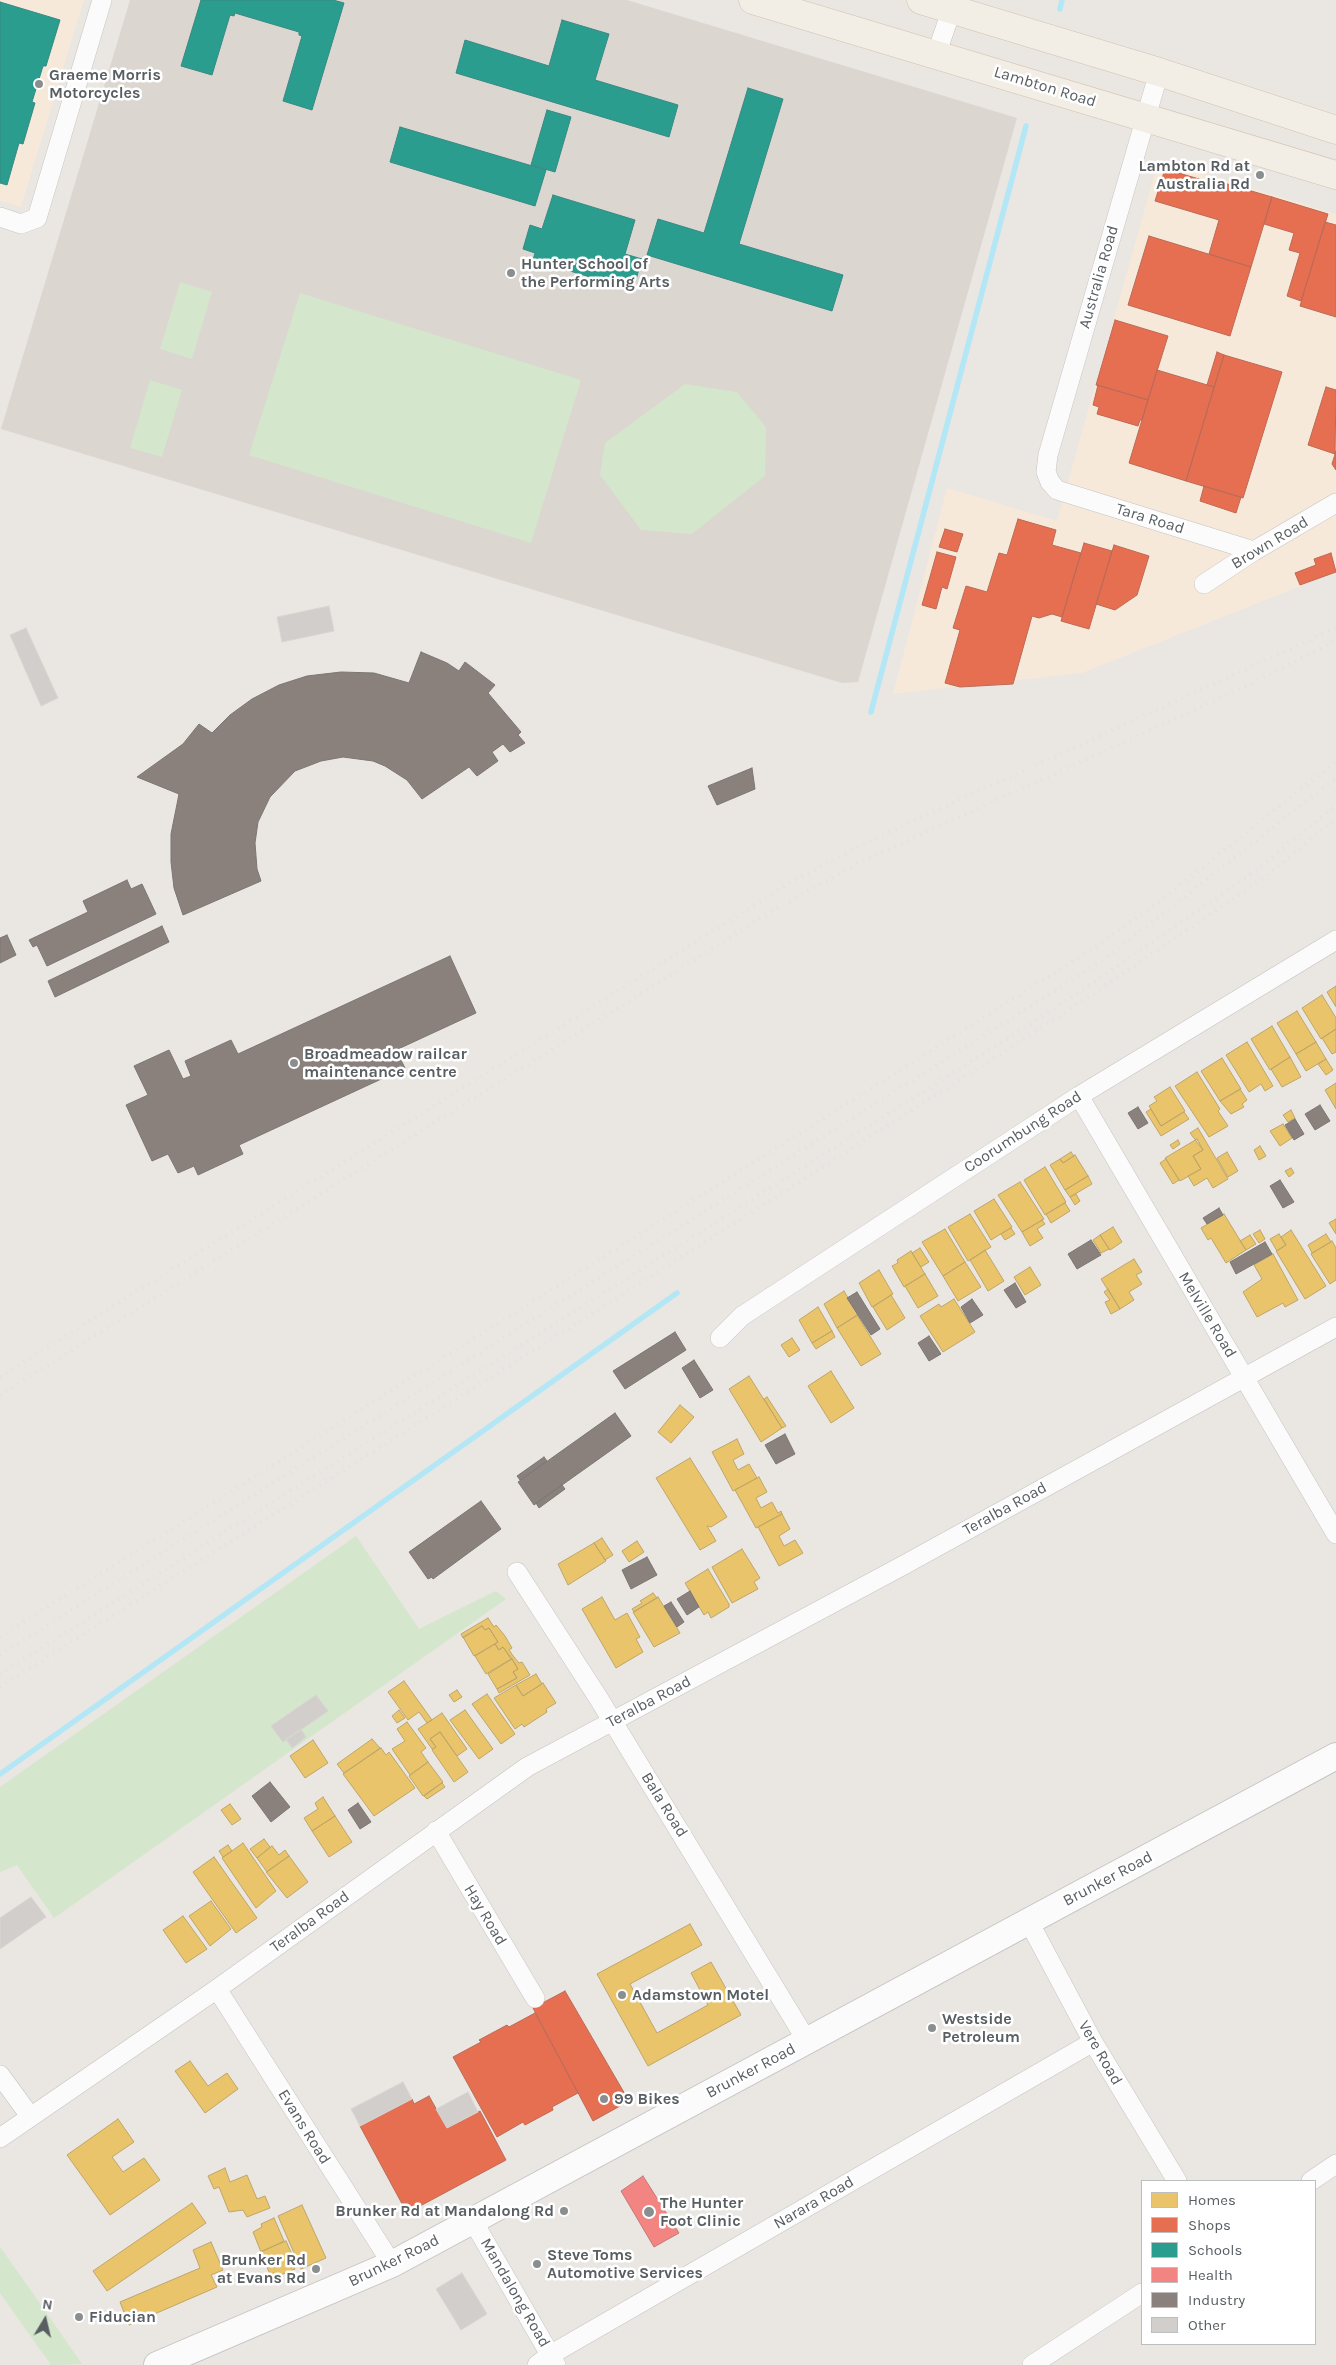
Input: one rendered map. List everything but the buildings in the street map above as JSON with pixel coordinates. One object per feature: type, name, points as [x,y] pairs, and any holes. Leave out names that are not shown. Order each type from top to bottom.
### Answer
[{"type":"main road","name":"Lambton Road","points":[[753,0],[1336,175]]},
{"type":"main road","points":[[921,0],[953,5],[1336,130]]},
{"type":"main road","name":"Brunker Road","points":[[157,2365],[392,2264],[1336,1756]]},
{"type":"street","points":[[0,217],[21,224],[37,218],[102,0]]},
{"type":"street","points":[[936,55],[953,5]]},
{"type":"street","name":"Australia Road","points":[[1050,482],[1046,472],[1048,455],[1159,72]]},
{"type":"street","name":"Tara Road","points":[[1050,482],[1057,490],[1254,551]]},
{"type":"street","name":"Brown Road","points":[[1204,584],[1254,551],[1336,503]]},
{"type":"street","name":"Coorumbung Road","points":[[720,1338],[742,1316],[1078,1096],[1336,940]]},
{"type":"street","name":"Melville Road","points":[[1078,1096],[1336,1534]]},
{"type":"street","name":"Teralba Road","points":[[0,2138],[217,1989],[528,1767],[902,1566],[1336,1327]]},
{"type":"street","name":"Bala Road","points":[[517,1572],[612,1722],[807,2041]]},
{"type":"street","name":"Hay Road","points":[[436,1831],[535,1998]]},
{"type":"street","name":"Vere Road","points":[[1029,1922],[1093,2042],[1175,2180]]},
{"type":"street","name":"Evans Road","points":[[217,1989],[392,2264]]},
{"type":"street","name":"Narara Road","points":[[548,2362],[1093,2042]]},
{"type":"street","points":[[0,2075],[30,2116]]},
{"type":"street","points":[[1312,2180],[1336,2164]]},
{"type":"street","name":"Mandalong Road","points":[[474,2221],[548,2362]]},
{"type":"street","points":[[1032,2365],[1141,2294]]},
{"type":"shaded area","points":[[0,0],[84,0],[21,207],[0,201]]},
{"type":"shaded area","name":"Hunter School of the Performing Arts","points":[[130,0],[627,0],[1017,118],[858,682],[842,683],[1,429]]},
{"type":"shaded area","points":[[1166,162],[1336,214],[1336,572],[1082,673],[893,694],[947,488],[1057,521],[1156,169]]},
{"type":"green space","points":[[180,282],[212,292],[192,359],[160,349]]},
{"type":"green space","points":[[300,293],[581,380],[531,543],[249,455]]},
{"type":"green space","points":[[150,380],[182,390],[162,457],[130,448]]},
{"type":"green space","points":[[685,384],[737,392],[766,427],[765,476],[692,534],[641,530],[600,475],[605,443]]},
{"type":"green space","points":[[356,1536],[419,1629],[496,1591],[506,1599],[54,1918],[17,1865],[0,1872],[0,1787]]},
{"type":"green space","points":[[0,2247],[82,2364],[51,2365],[0,2293]]},
{"type":"waterway","points":[[1060,9],[1062,0]]},
{"type":"waterway","points":[[871,712],[1026,126]]},
{"type":"waterway","points":[[0,1774],[677,1293]]},
{"type":"railway","points":[[0,1377],[795,880],[876,838],[1336,628]]},
{"type":"railway","points":[[0,1395],[774,910],[858,863],[1236,691],[1336,640]]},
{"type":"railway","points":[[0,1637],[1094,948],[1164,898],[1336,761]]},
{"type":"railway","points":[[0,1655],[1105,959],[1336,778]]},
{"type":"railway","points":[[0,1674],[1057,1007],[1250,875],[1336,805]]},
{"type":"railway","points":[[0,1687],[1063,1014],[1257,883],[1336,819]]},
{"type":"place","name":"Graeme Morris Motorcycles","points":[[39,84]]},
{"type":"place","name":"Lambton Rd at Australia Rd","points":[[1260,175]]},
{"type":"place","name":"Hunter School of the Performing Arts","points":[[511,273]]},
{"type":"place","name":"Broadmeadow railcar maintenance centre","points":[[294,1063]]},
{"type":"place","name":"Adamstown Motel","points":[[622,1995]]},
{"type":"place","name":"Westside Petroleum","points":[[932,2028]]},
{"type":"place","name":"99 Bikes","points":[[604,2099]]},
{"type":"place","name":"Brunker Rd at Mandalong Rd","points":[[564,2211]]},
{"type":"place","name":"The Hunter Foot Clinic","points":[[649,2212]]},
{"type":"place","name":"Steve Toms Automotive Services","points":[[537,2264]]},
{"type":"place","name":"Brunker Rd at Evans Rd","points":[[316,2269]]},
{"type":"place","name":"Fiducian","points":[[79,2317]]}]
